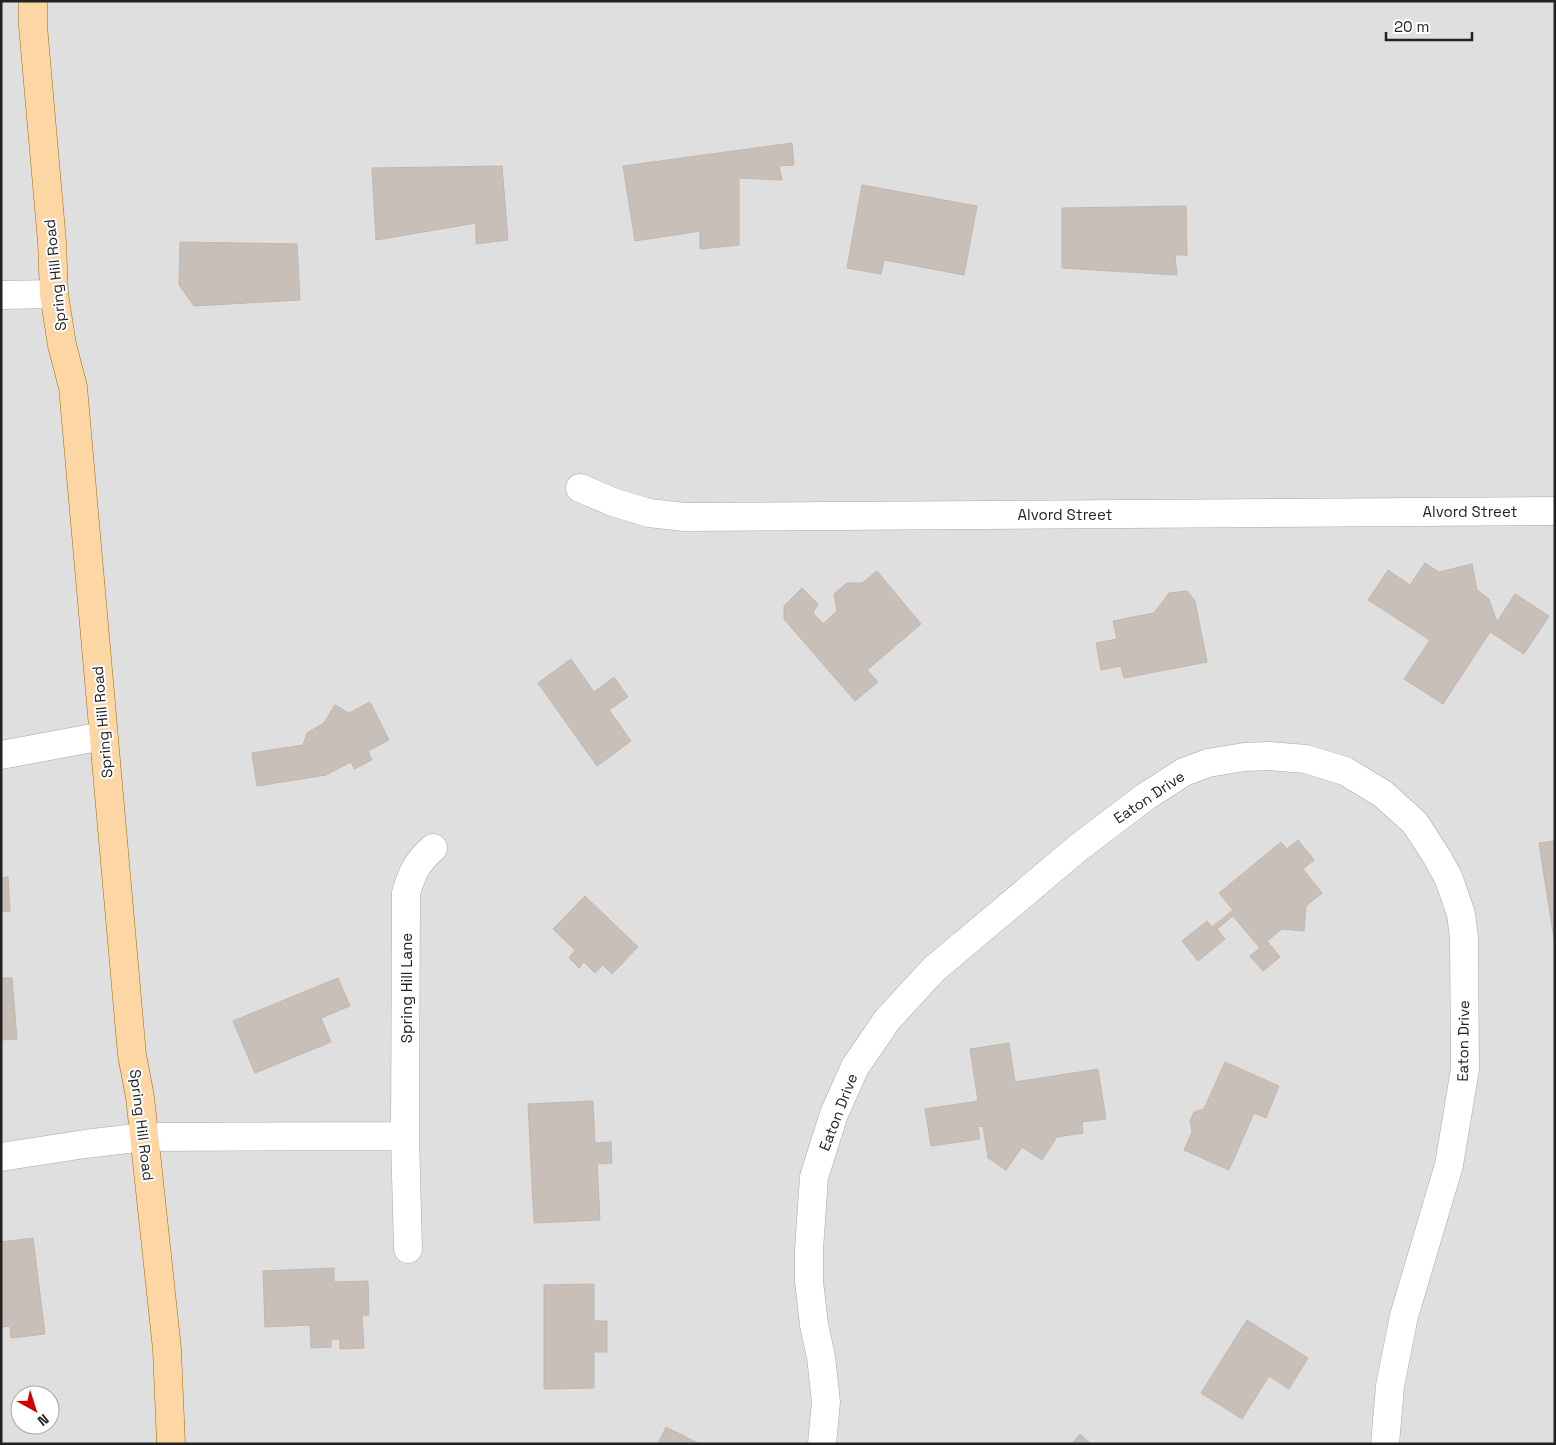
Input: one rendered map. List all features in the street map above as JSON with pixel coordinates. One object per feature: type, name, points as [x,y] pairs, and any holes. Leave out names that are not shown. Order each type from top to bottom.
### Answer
[{"type":"main road","name":"Spring Hill Road","points":[[33,1],[32,26],[52,242],[54,294],[62,345],[73,387],[131,1045],[140,1097],[167,1350],[171,1444]]},
{"type":"street","points":[[1,295],[54,294]]},
{"type":"street","name":"Alvord Street","points":[[580,488],[613,502],[649,513],[684,517],[1555,510]]},
{"type":"street","points":[[1,754],[104,736]]},
{"type":"street","name":"Eaton Drive","points":[[822,1444],[826,1402],[821,1357],[814,1325],[808,1250],[814,1177],[834,1114],[855,1067],[887,1020],[934,970],[1078,848],[1137,802],[1184,772],[1200,766],[1244,757],[1268,756],[1306,759],[1345,771],[1383,794],[1415,823],[1449,879],[1461,914],[1464,938],[1465,1069],[1449,1165],[1404,1316],[1390,1386],[1385,1444]]},
{"type":"street","name":"Spring Hill Lane","points":[[408,1249],[405,1136],[406,893],[412,872],[424,856],[433,848]]},
{"type":"street","points":[[1,1157],[144,1137],[405,1136]]},
{"type":"shaded area","points":[[1,1],[1555,1],[1555,1444],[1,1444]]},
{"type":"building","points":[[792,143],[794,165],[779,166],[782,180],[739,178],[739,245],[700,249],[700,231],[635,241],[623,166]]},
{"type":"building","points":[[502,166],[508,240],[476,244],[476,223],[376,240],[372,168]]},
{"type":"building","points":[[862,185],[977,206],[964,275],[884,260],[881,274],[847,268]]},
{"type":"building","points":[[1186,206],[1187,255],[1175,255],[1177,275],[1062,268],[1062,208]]},
{"type":"building","points":[[180,242],[297,244],[300,300],[194,306],[179,285]]},
{"type":"building","points":[[1425,563],[1439,572],[1472,564],[1477,590],[1489,599],[1497,622],[1515,594],[1549,616],[1524,654],[1490,632],[1443,704],[1404,679],[1430,640],[1368,600],[1388,570],[1410,585]]},
{"type":"building","points":[[877,571],[921,624],[867,670],[878,682],[855,701],[784,619],[784,606],[802,588],[818,604],[813,613],[823,624],[837,611],[834,594],[847,583],[862,583]]},
{"type":"building","points":[[1187,591],[1195,601],[1207,662],[1124,678],[1121,666],[1101,670],[1096,643],[1117,639],[1113,621],[1154,613],[1169,593]]},
{"type":"building","points":[[571,659],[594,692],[614,677],[628,697],[609,710],[631,741],[597,766],[538,683]]},
{"type":"building","points":[[370,702],[389,740],[368,751],[372,760],[354,769],[351,762],[326,775],[257,786],[252,753],[303,745],[307,733],[324,723],[335,705],[349,713]]},
{"type":"building","points":[[1298,840],[1314,860],[1303,869],[1322,893],[1306,906],[1304,931],[1282,929],[1267,941],[1280,957],[1263,971],[1250,956],[1260,948],[1233,916],[1217,929],[1225,939],[1198,961],[1182,941],[1207,921],[1212,927],[1233,910],[1219,893],[1281,842],[1287,849]]},
{"type":"building","points":[[1555,841],[1555,945],[1539,843]]},
{"type":"building","points":[[8,877],[10,911],[1,912],[1,878]]},
{"type":"building","points":[[585,896],[638,947],[612,974],[603,965],[595,973],[584,962],[579,968],[569,958],[575,950],[553,929]]},
{"type":"building","points":[[1,978],[12,978],[17,1039],[1,1040]]},
{"type":"building","points":[[338,978],[350,1006],[321,1018],[331,1042],[255,1073],[233,1021]]},
{"type":"building","points":[[1009,1043],[1015,1082],[1098,1069],[1106,1119],[1082,1122],[1083,1133],[1057,1137],[1042,1160],[1022,1147],[1006,1170],[988,1158],[983,1126],[978,1127],[980,1139],[931,1146],[925,1109],[978,1101],[970,1049]]},
{"type":"building","points":[[1225,1062],[1279,1086],[1266,1118],[1254,1113],[1229,1170],[1184,1150],[1192,1132],[1190,1121],[1194,1112],[1204,1109]]},
{"type":"building","points":[[593,1101],[595,1143],[611,1142],[612,1163],[597,1164],[600,1220],[534,1223],[528,1104]]},
{"type":"building","points":[[33,1238],[45,1334],[11,1338],[10,1326],[1,1327],[1,1242]]},
{"type":"building","points":[[334,1268],[334,1282],[368,1281],[369,1315],[362,1315],[364,1348],[340,1349],[340,1339],[331,1339],[331,1347],[311,1348],[310,1325],[265,1327],[263,1271]]},
{"type":"building","points":[[594,1284],[594,1321],[607,1321],[607,1352],[594,1352],[594,1388],[544,1389],[544,1285]]},
{"type":"building","points":[[1247,1320],[1308,1358],[1289,1389],[1269,1376],[1242,1419],[1201,1393]]},
{"type":"building","points":[[666,1427],[700,1444],[658,1444]]},
{"type":"building","points":[[1080,1434],[1091,1444],[1072,1444]]}]
